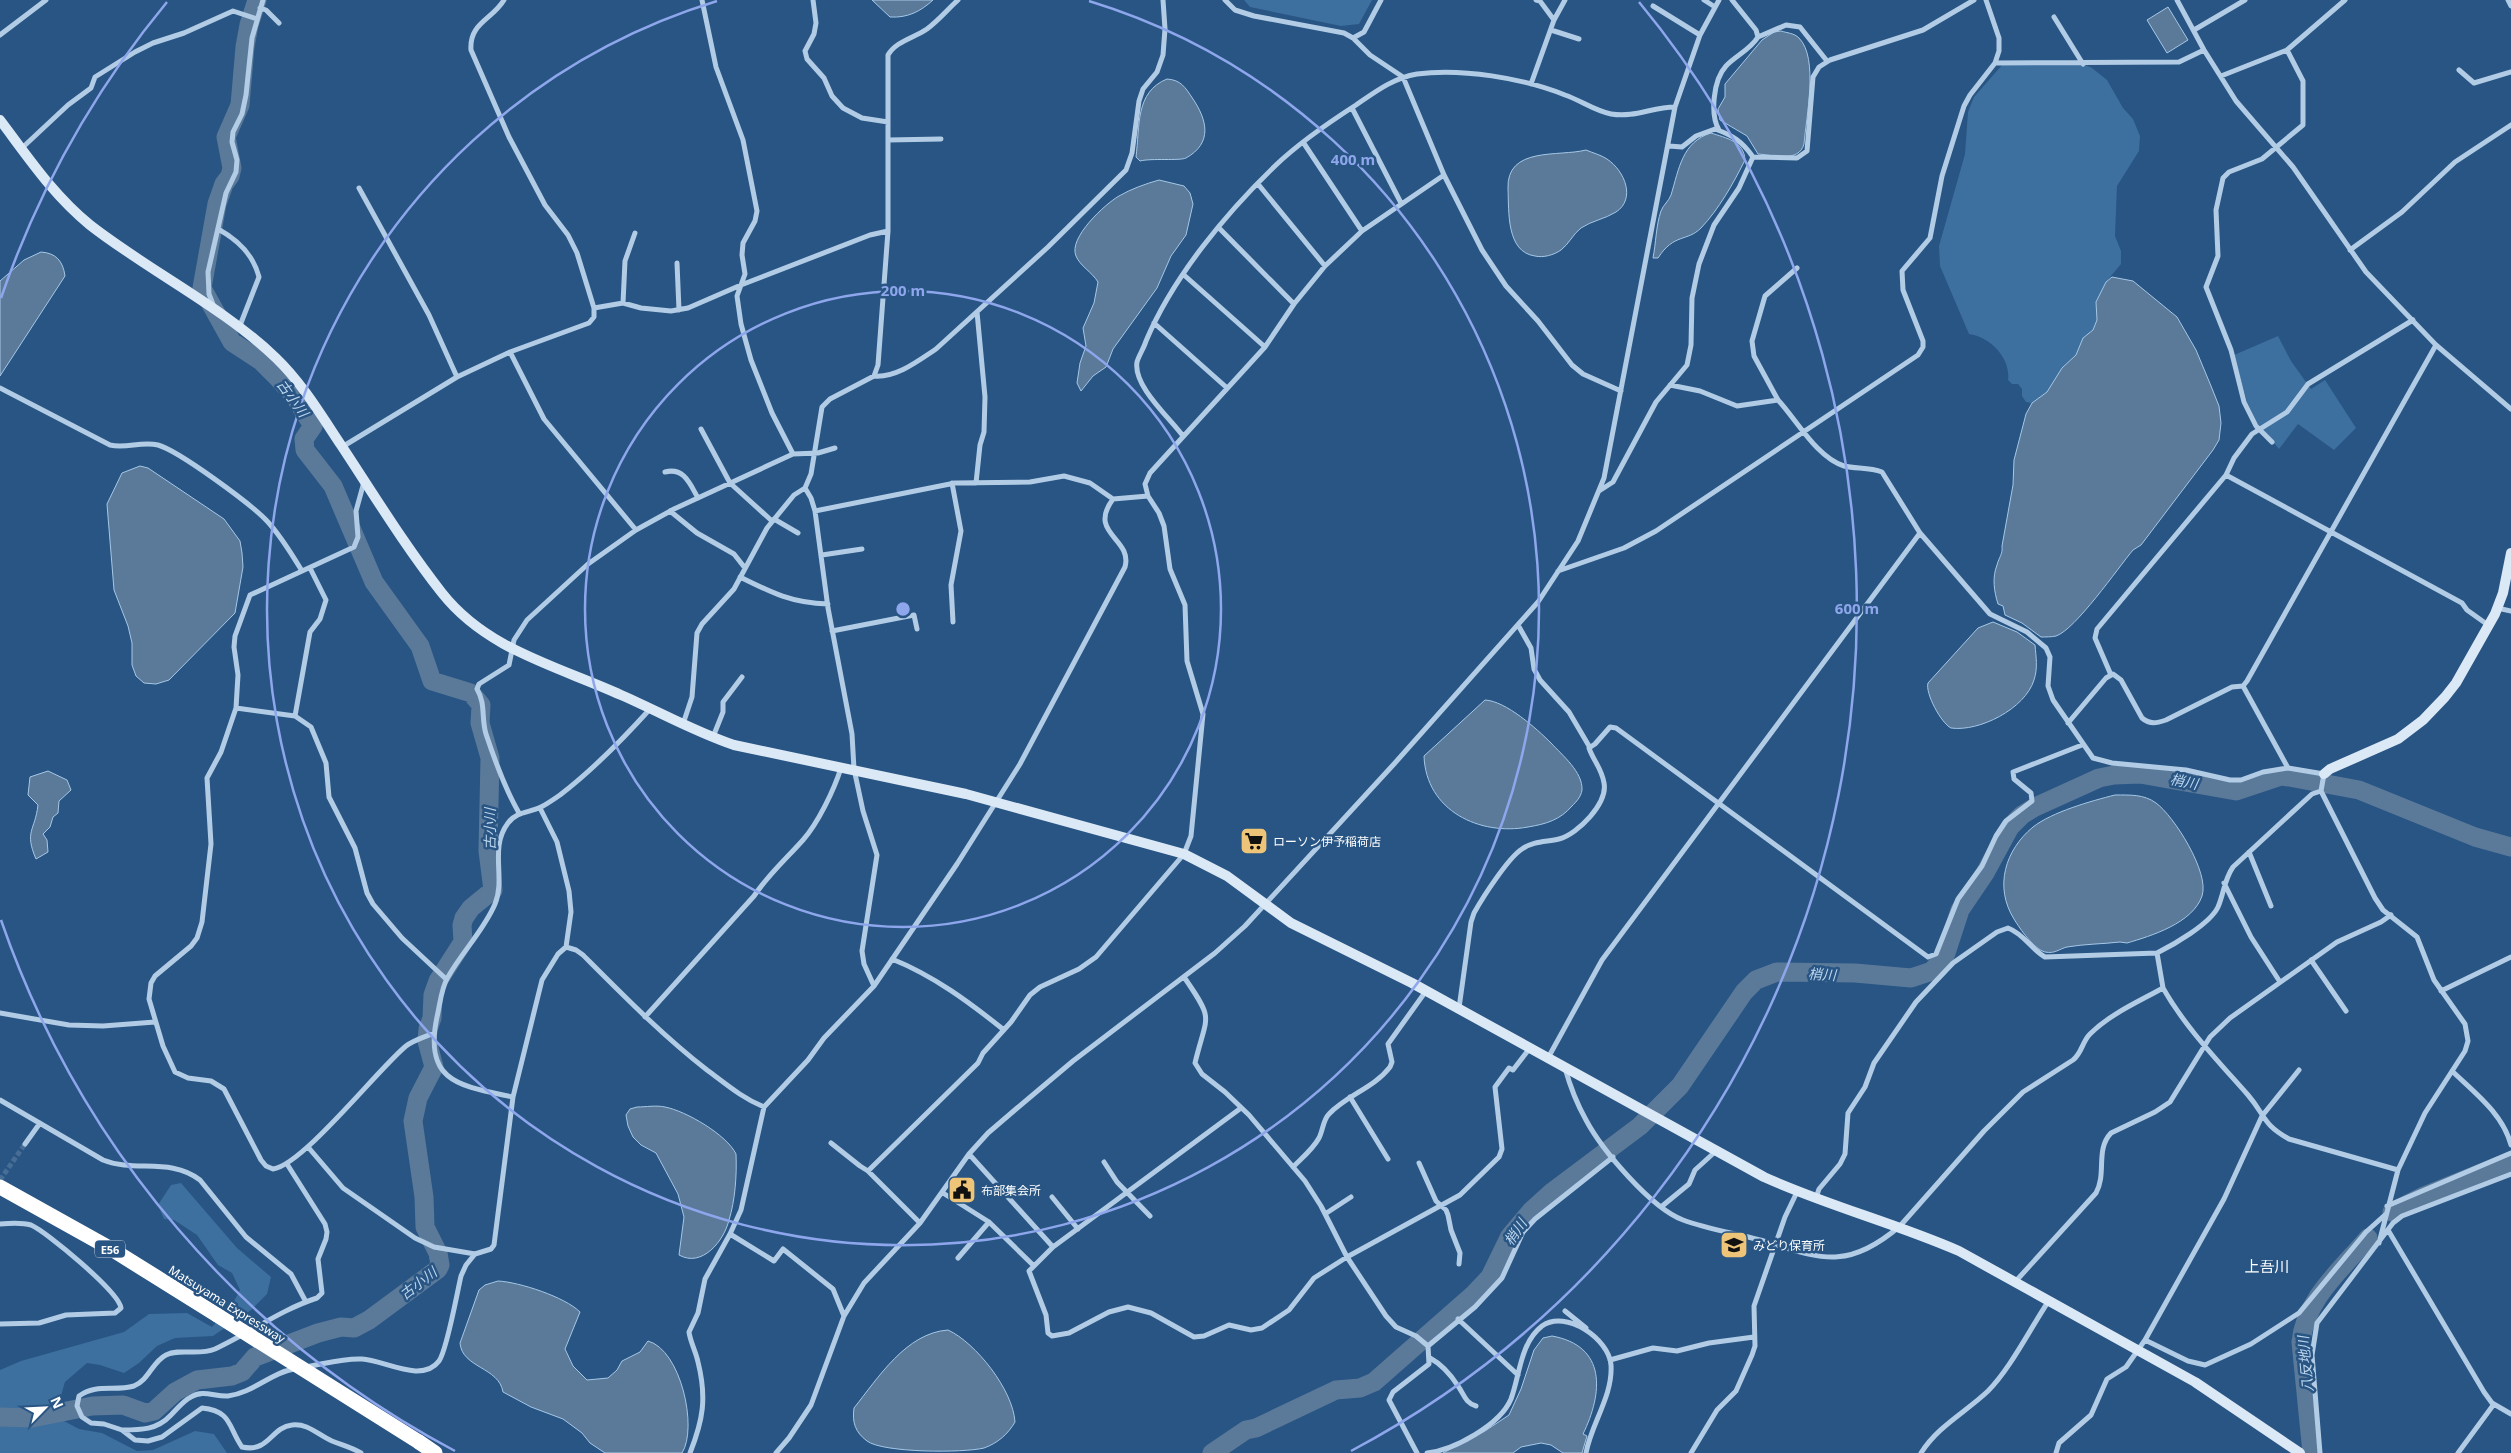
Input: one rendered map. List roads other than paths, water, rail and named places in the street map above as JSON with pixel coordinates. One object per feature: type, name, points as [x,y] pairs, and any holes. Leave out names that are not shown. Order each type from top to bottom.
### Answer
[{"type":"highway","name":"Matsuyama Expressway","points":[[0,1187],[113,1250],[435,1453]]},
{"type":"street","points":[[0,35],[46,0]]},
{"type":"street","points":[[216,312],[209,294],[208,272],[226,193],[236,172],[237,160],[232,142],[233,132],[242,114],[252,38],[263,0]]},
{"type":"street","points":[[342,447],[457,377],[510,352],[589,322],[594,317],[594,308],[577,253],[568,234],[545,205],[509,137],[471,50],[470,39],[473,31],[505,0]]},
{"type":"street","points":[[702,0],[716,67],[743,140],[757,211],[755,221],[743,243],[742,254],[745,274],[737,296],[741,324],[751,360],[772,413],[793,454]]},
{"type":"street","points":[[813,0],[816,23],[814,34],[805,51],[807,59],[824,78],[832,96],[843,108],[862,118],[888,122]]},
{"type":"street","points":[[874,376],[878,364],[888,231],[888,55],[892,49],[927,29],[958,0]]},
{"type":"street","points":[[683,724],[692,697],[697,633],[702,624],[734,589],[773,520],[794,495],[805,488],[811,474],[822,407],[830,399],[874,376],[885,377],[916,363],[936,349],[1055,240],[1126,170],[1132,153],[1142,89],[1157,72],[1163,55],[1165,29],[1162,0]]},
{"type":"street","points":[[1225,0],[1235,10],[1254,16],[1344,32],[1370,55],[1403,77],[1444,175],[1482,250],[1506,286],[1538,321],[1572,365],[1583,374],[1621,391]]},
{"type":"street","points":[[1353,38],[1364,32],[1382,0]]},
{"type":"street","points":[[1536,0],[1540,1],[1554,20]]},
{"type":"street","points":[[1531,84],[1554,20],[1565,0]]},
{"type":"street","points":[[1704,0],[1714,8]]},
{"type":"street","points":[[776,1453],[789,1438],[811,1405],[844,1316],[864,1283],[920,1223],[969,1154],[988,1133],[1045,1085],[1215,953],[1264,906],[1538,602],[1578,541],[1604,478],[1675,107],[1700,35],[1719,0]]},
{"type":"street","points":[[1732,0],[1756,30],[1758,37]]},
{"type":"street","points":[[1752,156],[1798,158],[1807,151],[1813,77],[1819,67],[1828,61],[1923,30],[1974,0]]},
{"type":"street","points":[[1558,571],[1639,540],[1918,355],[1923,347],[1921,331],[1903,290],[1901,281],[1902,271],[1930,238],[1942,176],[1964,106],[1970,95],[1995,63],[1999,51],[1998,38],[1986,0]]},
{"type":"street","points":[[2177,0],[2204,50],[2236,101],[2277,146],[2293,167],[2366,272],[2436,345],[2511,409]]},
{"type":"street","points":[[2194,30],[2245,0]]},
{"type":"street","points":[[2221,76],[2287,50],[2345,0]]},
{"type":"street","points":[[2508,0],[2511,6]]},
{"type":"street","points":[[1652,6],[1700,35]]},
{"type":"street","points":[[260,8],[266,10],[278,23]]},
{"type":"street","points":[[21,149],[68,104],[91,88],[95,78],[135,52],[153,43],[184,34],[232,12],[257,19]]},
{"type":"street","points":[[2054,17],[2083,64]]},
{"type":"street","points":[[1720,130],[1714,115],[1716,93],[1722,71],[1758,37],[1786,25],[1800,27],[1828,61]]},
{"type":"street","points":[[1551,30],[1580,39]]},
{"type":"street","points":[[1995,63],[2179,62],[2204,50]]},
{"type":"street","points":[[2272,442],[2259,428],[2244,402],[2231,350],[2206,287],[2218,256],[2216,210],[2224,178],[2229,172],[2262,159],[2304,125],[2303,81],[2287,50]]},
{"type":"street","points":[[2460,70],[2474,83],[2511,72]]},
{"type":"street","points":[[1183,436],[1172,420],[1161,412],[1141,382],[1138,372],[1137,363],[1154,323],[1172,290],[1219,228],[1258,184],[1303,142],[1352,108],[1391,82],[1403,77],[1418,74],[1456,73],[1531,84],[1565,95],[1608,113],[1631,115],[1666,107],[1675,107]]},
{"type":"street","points":[[1352,108],[1401,203]]},
{"type":"street","points":[[0,120],[56,193],[90,225],[239,328],[262,346],[294,378],[443,595],[468,621],[490,638],[513,650],[651,708],[713,738],[755,750],[841,766],[998,802],[1184,854],[1227,876],[1264,906],[1291,923],[1426,990],[1716,1151],[1797,1192],[1900,1226],[1959,1251],[2195,1382],[2300,1453]]},
{"type":"street","points":[[2350,250],[2402,212],[2455,162],[2511,125]]},
{"type":"street","points":[[1669,146],[1682,147],[1704,132],[1715,129],[1735,137],[1745,145],[1752,156]]},
{"type":"street","points":[[888,140],[941,139]]},
{"type":"street","points":[[1303,142],[1362,231]]},
{"type":"street","points":[[1599,492],[1613,482],[1656,402],[1687,365],[1692,298],[1699,264],[1714,224],[1739,188],[1752,156]]},
{"type":"street","points":[[868,1170],[978,1063],[983,1053],[1004,1030],[1030,995],[1040,987],[1080,969],[1096,957],[1184,854],[1191,836],[1203,714],[1187,661],[1185,605],[1170,569],[1164,526],[1159,513],[1148,496],[1145,484],[1150,473],[1226,387],[1265,347],[1294,304],[1326,266],[1362,231],[1444,175]]},
{"type":"street","points":[[1258,184],[1326,266]]},
{"type":"street","points":[[358,188],[429,315],[457,377]]},
{"type":"street","points":[[1219,228],[1294,304]]},
{"type":"street","points":[[218,229],[234,238],[242,246],[253,261],[259,277],[239,328]]},
{"type":"street","points":[[594,308],[623,303],[641,308],[679,310],[870,235],[888,231]]},
{"type":"street","points":[[623,303],[625,260],[635,233]]},
{"type":"street","points":[[677,263],[679,310]]},
{"type":"street","points":[[1797,268],[1765,296],[1752,341],[1754,356],[1778,400],[1803,432],[1830,459],[1844,466],[1882,472],[1920,533],[1990,614],[2027,632],[2046,648],[2050,657],[2048,686],[2053,700],[2082,745],[2093,758],[2102,761],[2186,770],[2230,780],[2241,780],[2263,772],[2288,768],[2323,776]]},
{"type":"street","points":[[1184,275],[1265,347]]},
{"type":"street","points":[[976,483],[980,445],[984,432],[985,397],[977,312]]},
{"type":"street","points":[[2412,320],[2308,384],[2286,412],[2252,434],[2234,458],[2226,475],[2097,629],[2094,638],[2111,674],[2121,680],[2142,718],[2147,722],[2154,723],[2166,720],[2232,687],[2243,686],[2248,681],[2436,345]]},
{"type":"street","points":[[1154,323],[1226,387]]},
{"type":"street","points":[[510,352],[544,419],[636,530]]},
{"type":"street","points":[[1670,385],[1700,391],[1737,406],[1778,400]]},
{"type":"street","points":[[0,388],[110,445],[122,448],[137,443],[148,443],[161,446],[180,456],[267,520],[283,540],[302,571]]},
{"type":"street","points":[[701,429],[730,483],[773,520],[798,533]]},
{"type":"street","points":[[520,813],[504,782],[486,734],[483,719],[484,705],[477,689],[484,680],[509,665],[514,640],[527,620],[588,564],[636,530],[670,511],[793,454],[813,453],[835,448]]},
{"type":"street","points":[[665,472],[675,470],[681,472],[698,498]]},
{"type":"street","points":[[2226,475],[2462,603],[2467,610],[2488,625]]},
{"type":"street","points":[[815,511],[952,483],[1030,482],[1064,476],[1090,483],[1113,499],[1148,496]]},
{"type":"street","points":[[364,480],[356,511],[358,537],[354,547],[250,595],[235,636],[234,647],[238,675],[236,708],[224,744],[207,778],[211,844],[202,922],[197,938],[191,946],[156,976],[151,984],[149,999],[155,1022],[175,1072],[188,1078],[218,1083],[230,1099],[266,1166],[273,1170],[287,1164],[308,1147],[408,1045],[434,1033]]},
{"type":"street","points":[[952,483],[961,531],[951,585],[952,622]]},
{"type":"street","points":[[805,488],[815,511],[832,630],[852,734],[854,769],[863,811],[877,855],[862,951],[864,964],[874,986]]},
{"type":"street","points":[[690,1453],[701,1426],[702,1392],[699,1363],[689,1332],[698,1313],[705,1279],[741,1210],[764,1107],[808,1060],[824,1038],[874,986],[998,802],[1125,567],[1127,559],[1124,552],[1104,521],[1105,510],[1113,499]]},
{"type":"street","points":[[670,511],[697,533],[734,554],[745,568]]},
{"type":"street","points":[[1548,1058],[1602,960],[1920,533]]},
{"type":"street","points":[[822,555],[862,549]]},
{"type":"street","points":[[2378,1242],[2398,1170],[2425,1113],[2465,1051],[2468,1032],[2465,1024],[2440,991],[2430,972],[2417,937],[2383,910],[2375,898],[2321,791],[2323,776],[2330,769],[2398,739],[2423,720],[2456,683],[2497,608],[2509,568],[2511,553]]},
{"type":"street","points":[[295,716],[310,632],[320,619],[326,600],[310,568]]},
{"type":"street","points":[[740,577],[769,592],[802,603],[828,604]]},
{"type":"street","points":[[2497,608],[2511,611]]},
{"type":"street","points":[[832,630],[914,615],[917,629]]},
{"type":"street","points":[[1459,1008],[1471,922],[1480,901],[1517,853],[1531,844],[1561,838],[1578,829],[1602,798],[1605,791],[1604,782],[1589,746],[1569,712],[1540,680],[1534,669],[1531,648],[1518,625]]},
{"type":"street","points":[[2068,723],[2111,674]]},
{"type":"street","points":[[713,738],[723,712],[723,702],[742,677]]},
{"type":"street","points":[[2243,686],[2288,768]]},
{"type":"street","points":[[236,708],[295,716],[311,727],[326,763],[329,797],[355,848],[367,893],[373,904],[402,938],[446,979]]},
{"type":"street","points":[[513,1097],[475,1089],[450,1079],[443,1072],[436,1059],[434,1033],[446,979],[496,903],[499,879],[498,847],[507,824],[520,813],[540,808],[589,772],[612,752],[651,708]]},
{"type":"street","points":[[1589,746],[1595,744],[1610,728],[1616,728],[1717,804],[1928,957],[1936,954],[1958,899],[1982,866],[1996,836],[2006,821],[2032,801],[2031,793],[2014,779],[2013,772],[2082,745]]},
{"type":"street","points":[[645,1017],[754,896],[767,877],[803,840],[829,796],[841,766]]},
{"type":"street","points":[[1816,1198],[1819,1189],[1837,1168],[1845,1154],[1848,1113],[1865,1087],[1874,1063],[1916,1002],[1953,963],[1997,932],[2008,928],[2021,935],[2045,958],[2157,953],[2186,936],[2214,914],[2224,883],[2233,867],[2312,794],[2321,791]]},
{"type":"street","points":[[308,1147],[343,1188],[415,1238],[434,1247],[475,1254],[491,1249],[496,1237],[513,1097],[542,980],[558,954],[566,947],[571,912],[569,891],[556,842],[540,808]]},
{"type":"street","points":[[2249,852],[2271,906]]},
{"type":"street","points":[[2224,883],[2251,937],[2280,982]]},
{"type":"street","points":[[2015,1283],[2096,1193],[2102,1177],[2102,1154],[2105,1139],[2111,1133],[2155,1112],[2170,1102],[2218,1027],[2337,942],[2381,922],[2391,915]]},
{"type":"street","points":[[566,947],[576,950],[583,955],[645,1017],[684,1052],[744,1099],[764,1107]]},
{"type":"street","points":[[2157,953],[2162,988],[2205,1046],[2250,1098],[2273,1130],[2289,1139],[2398,1170]]},
{"type":"street","points":[[2440,991],[2511,957]]},
{"type":"street","points":[[892,959],[915,968],[942,984],[1004,1030]]},
{"type":"street","points":[[2311,960],[2346,1011]]},
{"type":"street","points":[[1184,976],[1205,1007],[1207,1016],[1195,1063],[1197,1069],[1241,1108],[1305,1180],[1347,1257],[1386,1316],[1396,1327],[1416,1336],[1428,1346],[1430,1358],[1426,1368],[1392,1392],[1389,1400],[1417,1453]]},
{"type":"street","points":[[1565,1067],[1570,1085],[1586,1121],[1633,1182],[1661,1208],[1682,1219],[1774,1246],[1819,1257],[1846,1257],[1856,1254],[1888,1237],[1978,1138],[2023,1092],[2079,1055],[2084,1042],[2090,1034],[2116,1014],[2162,988]]},
{"type":"street","points":[[1293,1167],[1318,1140],[1324,1121],[1329,1114],[1350,1097],[1369,1087],[1390,1067],[1392,1062],[1388,1044],[1390,1039],[1414,1010],[1426,990]]},
{"type":"street","points":[[0,1013],[69,1025],[102,1026],[155,1022]]},
{"type":"street","points":[[1241,1108],[1078,1228],[1033,1265],[1030,1276],[1046,1315],[1048,1332],[1052,1336],[1074,1331],[1109,1312],[1128,1307],[1151,1313],[1199,1337],[1229,1325],[1251,1330],[1270,1324],[1289,1310],[1314,1278],[1347,1257],[1460,1195],[1500,1157],[1502,1149],[1495,1087],[1509,1068],[1512,1070],[1530,1048]]},
{"type":"street","points":[[2056,1453],[2059,1443],[2090,1415],[2107,1379],[2126,1367],[2146,1340],[2224,1199],[2262,1116],[2299,1070]]},
{"type":"street","points":[[2452,1071],[2496,1115],[2504,1127],[2511,1145]]},
{"type":"street","points":[[1350,1097],[1388,1159]]},
{"type":"street","points":[[0,1100],[115,1165],[168,1166],[192,1174],[200,1180],[246,1237],[291,1274],[306,1302]]},
{"type":"street","points":[[25,1144],[40,1123]]},
{"type":"street","points":[[831,1143],[868,1170],[920,1223]]},
{"type":"street","points":[[1661,1208],[1689,1184],[1694,1170],[1716,1151]]},
{"type":"street","points":[[2387,1206],[2511,1152]]},
{"type":"street","points":[[969,1154],[1053,1247]]},
{"type":"street","points":[[1428,1346],[1458,1319],[1475,1307],[1502,1278],[1523,1232],[1535,1218],[1611,1155]]},
{"type":"street","points":[[1104,1162],[1117,1182],[1150,1216]]},
{"type":"street","points":[[287,1164],[325,1224],[327,1232],[318,1259],[322,1293],[317,1298],[273,1316],[214,1349],[196,1354],[179,1352],[166,1355],[152,1367],[146,1378],[135,1385],[90,1388],[79,1396],[77,1406],[82,1417],[91,1423],[104,1424],[122,1430],[143,1430],[156,1427],[192,1396],[205,1393],[227,1396],[253,1388],[281,1371],[363,1359],[414,1370],[424,1370],[433,1367],[444,1351],[461,1276],[466,1265],[475,1254]]},
{"type":"street","points":[[1419,1164],[1436,1201],[1441,1204],[1448,1215],[1451,1230],[1460,1253],[1459,1264]]},
{"type":"street","points":[[2320,1453],[2312,1355],[2317,1323],[2378,1242],[2402,1216],[2511,1174]]},
{"type":"street","points":[[1691,1453],[1717,1410],[1736,1391],[1752,1355],[1754,1306],[1774,1246],[1797,1192]]},
{"type":"street","points":[[943,1193],[989,1222],[1033,1265]]},
{"type":"street","points":[[1052,1197],[1078,1228]]},
{"type":"street","points":[[1325,1214],[1351,1197]]},
{"type":"street","points":[[2146,1340],[2188,1361],[2205,1365],[2251,1344],[2299,1313],[2360,1239],[2386,1214]]},
{"type":"street","points":[[958,1258],[989,1222]]},
{"type":"street","points":[[0,1224],[17,1223],[31,1226],[51,1238],[121,1301],[121,1308],[115,1313],[66,1315],[39,1323],[0,1324]]},
{"type":"street","points":[[2388,1230],[2484,1392],[2494,1404],[2511,1414]]},
{"type":"street","points":[[730,1234],[774,1261],[783,1249],[834,1289],[844,1316]]},
{"type":"street","points":[[1921,1453],[1944,1426],[1981,1397],[1996,1381],[2048,1302]]},
{"type":"street","points":[[1565,1311],[1603,1342],[1610,1360],[1610,1378],[1586,1453]]},
{"type":"street","points":[[1458,1319],[1518,1375]]},
{"type":"street","points":[[1427,1453],[1446,1449],[1482,1430],[1508,1405],[1528,1342],[1542,1326],[1552,1322],[1562,1322],[1591,1333]]},
{"type":"street","points":[[1610,1360],[1653,1348],[1677,1351],[1709,1343],[1754,1337]]},
{"type":"street","points":[[1430,1358],[1440,1364],[1458,1386],[1467,1401],[1476,1406]]},
{"type":"street","points":[[2458,1453],[2494,1404]]},
{"type":"street","points":[[122,1430],[135,1440],[148,1441],[162,1437],[202,1408],[213,1409],[222,1414],[230,1423],[242,1447],[250,1450],[260,1448],[283,1428],[291,1425],[311,1428],[330,1440],[361,1453]]},
{"type":"waterway","name":"古小川","points":[[0,1417],[32,1418],[92,1406],[123,1405],[145,1413],[154,1411],[175,1392],[197,1380],[232,1376],[242,1372],[255,1357],[318,1333],[341,1327],[354,1328],[369,1320],[438,1269],[440,1265],[438,1253],[425,1227],[424,1197],[413,1121],[418,1098],[434,1067],[427,1041],[428,1029],[432,1018],[433,995],[438,981],[463,942],[462,925],[464,918],[471,908],[493,890],[488,851],[490,758],[480,723],[481,705],[471,693],[432,681],[420,646],[374,582],[333,486],[305,450],[304,439],[313,426],[295,397],[276,376],[261,361],[232,342],[202,288],[217,204],[232,168],[226,137],[240,105],[245,47],[249,25],[257,0]]},
{"type":"waterway","name":"梢川","points":[[1212,1453],[1246,1430],[1256,1428],[1336,1390],[1360,1388],[1374,1382],[1473,1295],[1490,1277],[1510,1236],[1531,1211],[1552,1192],[1640,1126],[1680,1086],[1744,992],[1756,980],[1777,972],[1855,973],[1911,978],[1932,971],[1945,956],[1960,910],[1985,873],[2010,827],[2022,815],[2035,807],[2099,778],[2114,775],[2140,774],[2236,791],[2281,776],[2359,790],[2475,837],[2511,847]]},
{"type":"waterway","name":"八反地川","points":[[2392,1212],[2424,1196],[2511,1161]]},
{"type":"waterway","name":"八反地川","points":[[2312,1453],[2301,1342],[2304,1326],[2317,1298],[2336,1273],[2368,1238]]},
{"type":"tunnel","points":[[0,1180],[25,1144]]},
{"type":"place","name":"ローソン伊予稲荷店","points":[[1254,841]]},
{"type":"place","name":"布部集会所","points":[[962,1190]]},
{"type":"place","name":"みどり保育所","points":[[1734,1245]]},
{"type":"district","name":"上吾川","points":[[2267,1266]]}]
